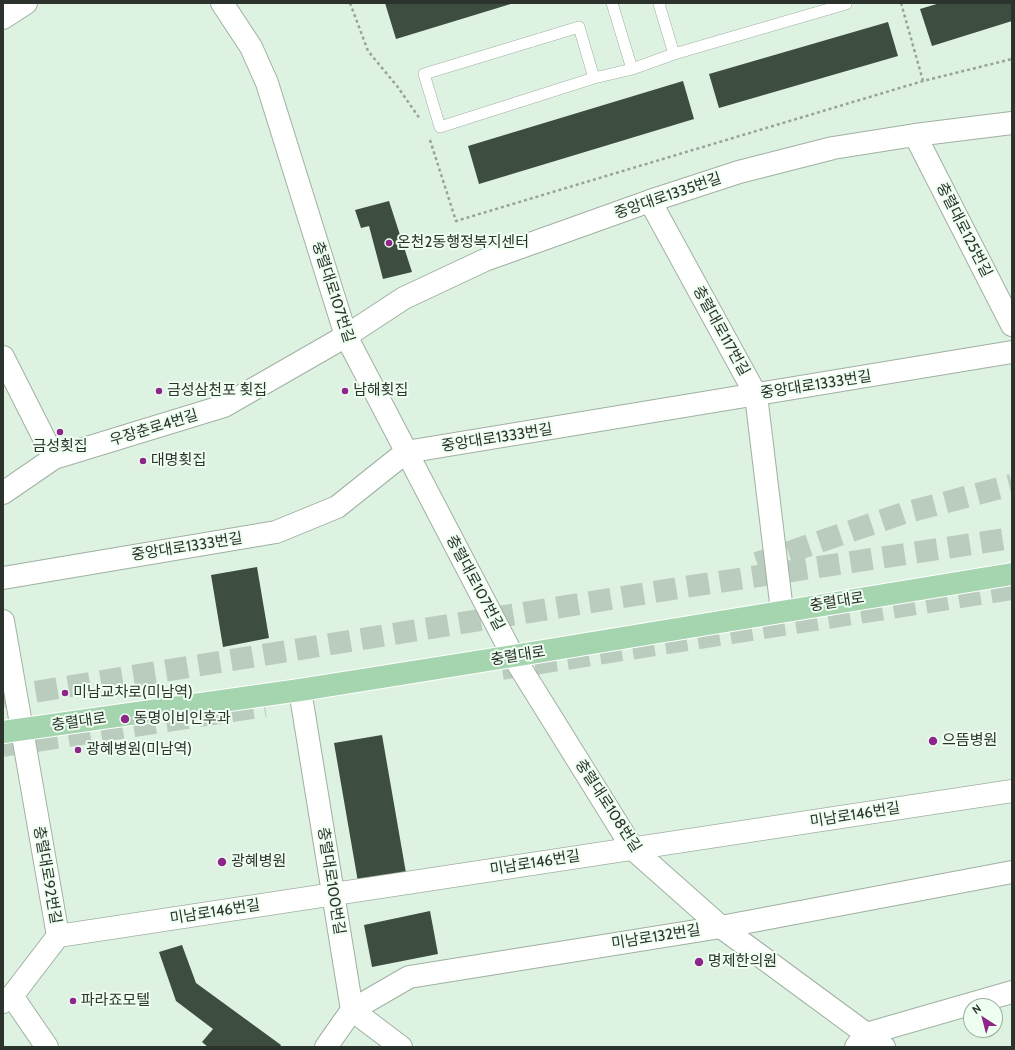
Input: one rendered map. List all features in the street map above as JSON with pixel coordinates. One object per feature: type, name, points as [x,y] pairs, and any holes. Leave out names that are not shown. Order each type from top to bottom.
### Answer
[{"type":"main road","name":"충렬대로","points":[[13,731],[300,690],[1012,574]]},
{"type":"street","points":[[3,18],[26,3]]},
{"type":"street","name":"충렬대로107번길","points":[[222,3],[251,47],[268,82],[346,336],[513,656]]},
{"type":"street","name":"중앙대로1335번길","points":[[346,336],[404,298],[485,260],[650,201],[739,172],[826,150],[915,135],[1012,123]]},
{"type":"street","name":"충렬대로125번길","points":[[915,135],[1012,325]]},
{"type":"street","name":"충렬대로117번길","points":[[650,201],[756,394],[782,611]]},
{"type":"street","name":"우장춘로4번길","points":[[3,493],[54,458],[224,406],[346,336]]},
{"type":"street","name":"중앙대로1333번길","points":[[3,578],[276,532],[337,507],[406,452],[1012,352]]},
{"type":"street","points":[[3,358],[54,458]]},
{"type":"street","points":[[3,621],[13,731]]},
{"type":"street","name":"충렬대로108번길","points":[[513,656],[633,849],[721,927],[861,1040],[884,1047]]},
{"type":"street","name":"충렬대로100번길","points":[[300,690],[352,1010]]},
{"type":"street","name":"충렬대로92번길","points":[[8,999],[58,936],[13,731]]},
{"type":"street","name":"미남로146번길","points":[[58,936],[1012,791]]},
{"type":"street","name":"미남로132번길","points":[[326,1047],[352,1010],[409,977],[721,927],[1012,872]]},
{"type":"street","points":[[861,1040],[1012,992]]},
{"type":"street","points":[[8,999],[47,1047]]},
{"type":"street","points":[[352,1010],[402,1047]]},
{"type":"lane","points":[[612,3],[632,69]]},
{"type":"lane","points":[[660,3],[659,4],[674,54]]},
{"type":"lane","points":[[594,78],[579,27],[424,74],[440,127],[594,78],[632,69],[674,54],[846,3]]},
{"type":"path","points":[[350,3],[368,51],[397,86],[422,123]]},
{"type":"path","points":[[901,3],[923,81]]},
{"type":"path","points":[[429,136],[456,221],[923,81],[1012,59]]},
{"type":"building","points":[[385,3],[514,3],[396,39]]},
{"type":"building","points":[[940,3],[1012,3],[1012,21],[932,46],[920,9]]},
{"type":"building","points":[[888,22],[898,56],[719,108],[709,74]]},
{"type":"building","points":[[683,81],[694,119],[479,184],[468,146]]},
{"type":"building","points":[[389,201],[412,272],[383,279],[369,226],[361,228],[355,210]]},
{"type":"building","points":[[257,567],[269,638],[223,647],[211,575]]},
{"type":"building","points":[[382,735],[406,873],[358,882],[334,743]]},
{"type":"building","points":[[430,911],[438,954],[372,967],[364,925]]},
{"type":"building","points":[[182,945],[196,983],[281,1045],[280,1047],[208,1047],[202,1042],[213,1029],[176,1001],[159,952]]},
{"type":"tunnel","points":[[757,563],[904,513],[1012,485]]},
{"type":"tunnel","points":[[3,697],[685,587],[1012,538]]},
{"type":"tunnel","points":[[502,669],[1012,589]]},
{"type":"tunnel","points":[[3,746],[265,706]]},
{"type":"place","name":"온천2동행정복지센터","points":[[389,243]]},
{"type":"place","name":"금성삼천포 횟집","points":[[159,391]]},
{"type":"place","name":"남해횟집","points":[[345,391]]},
{"type":"place","name":"금성횟집","points":[[60,432]]},
{"type":"place","name":"대명횟집","points":[[143,461]]},
{"type":"place","name":"미남교차로(미남역)","points":[[65,693]]},
{"type":"place","name":"동명이비인후과","points":[[125,719]]},
{"type":"place","name":"으뜸병원","points":[[933,741]]},
{"type":"place","name":"광혜병원(미남역)","points":[[78,750]]},
{"type":"place","name":"광혜병원","points":[[222,862]]},
{"type":"place","name":"명제한의원","points":[[699,962]]},
{"type":"place","name":"파라죠모텔","points":[[73,1001]]}]
